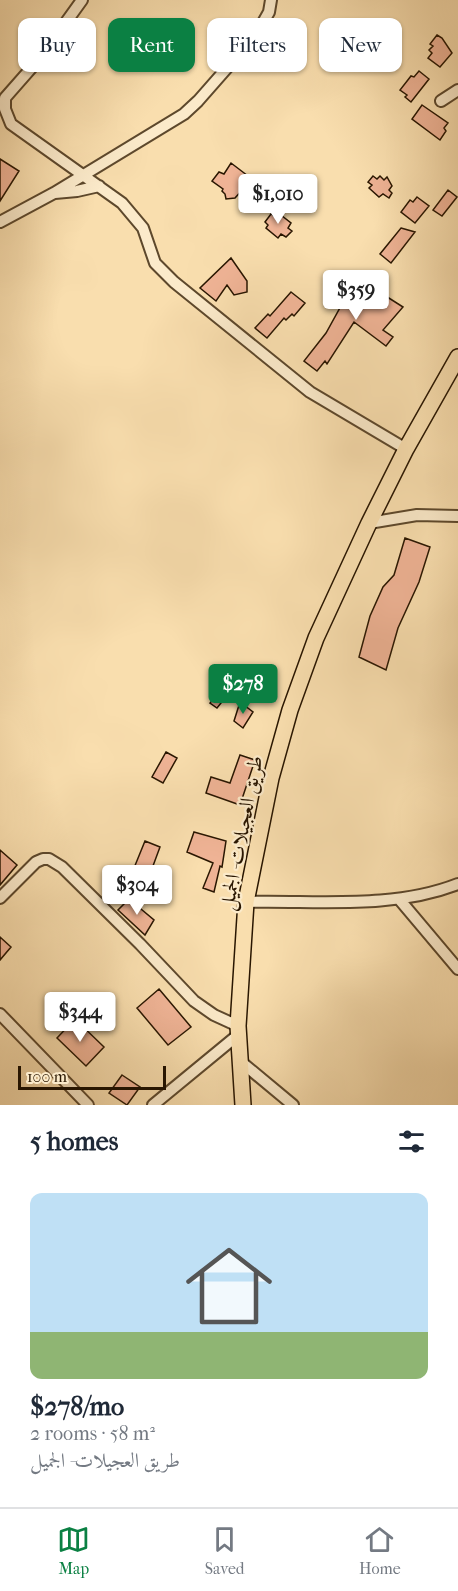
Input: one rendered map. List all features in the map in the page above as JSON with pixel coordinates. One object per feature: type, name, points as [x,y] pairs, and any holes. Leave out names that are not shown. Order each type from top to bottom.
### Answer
[{"type":"main road","name":"طريق العجيلات- الجميل","points":[[243,1105],[238,1031],[246,902],[271,778],[290,710],[316,638],[369,523],[406,449],[458,357]]},
{"type":"street","points":[[82,0],[41,57],[2,100],[6,123],[122,203],[138,220],[146,235],[155,263],[174,282],[310,393],[406,449]]},
{"type":"street","points":[[0,222],[54,193],[176,120],[192,107],[256,35],[269,12],[271,0]]},
{"type":"street","points":[[441,100],[458,90]]},
{"type":"street","points":[[54,193],[99,186]]},
{"type":"street","points":[[369,523],[417,515],[458,516]]},
{"type":"street","points":[[0,898],[36,862],[49,859],[62,867],[83,887],[194,1001],[238,1031],[153,1105]]},
{"type":"street","points":[[246,902],[399,899],[438,892],[458,884]]},
{"type":"street","points":[[399,899],[458,969]]},
{"type":"street","points":[[0,1014],[88,1105]]},
{"type":"street","points":[[240,1061],[293,1105]]},
{"type":"building","points":[[437,35],[442,38],[452,53],[440,67],[428,58],[432,53],[429,50],[433,46],[430,44]]},
{"type":"building","points":[[419,71],[429,79],[411,102],[400,90],[411,76],[414,77]]},
{"type":"building","points":[[422,105],[448,123],[440,140],[412,119]]},
{"type":"building","points":[[0,159],[19,171],[0,201]]},
{"type":"building","points":[[231,163],[252,179],[235,198],[226,199],[223,189],[212,181],[219,172],[224,174]]},
{"type":"building","points":[[373,176],[377,179],[380,176],[384,180],[387,177],[392,186],[389,190],[392,193],[389,198],[383,194],[379,197],[369,188],[372,185],[368,182]]},
{"type":"building","points":[[448,190],[457,197],[442,216],[433,210]]},
{"type":"building","points":[[417,197],[429,206],[415,223],[401,212],[410,200],[413,202]]},
{"type":"building","points":[[277,212],[291,223],[288,228],[292,231],[286,237],[281,234],[278,238],[266,228],[268,225],[265,222],[271,214],[274,216]]},
{"type":"building","points":[[401,228],[415,232],[391,263],[380,254]]},
{"type":"building","points":[[231,258],[247,281],[247,292],[234,295],[227,285],[216,301],[200,288]]},
{"type":"building","points":[[359,279],[403,307],[383,330],[393,337],[386,346],[354,322],[327,364],[325,361],[317,371],[304,361],[326,333]]},
{"type":"building","points":[[291,292],[305,303],[294,316],[292,314],[286,320],[284,318],[267,338],[255,328],[268,314],[270,316]]},
{"type":"building","points":[[405,538],[430,547],[419,582],[398,628],[386,670],[359,657],[370,616],[383,587],[394,575]]},
{"type":"building","points":[[223,687],[229,693],[217,708],[210,703]]},
{"type":"building","points":[[240,702],[253,712],[243,728],[234,721]]},
{"type":"building","points":[[166,752],[177,758],[163,783],[152,777]]},
{"type":"building","points":[[240,755],[255,760],[240,805],[206,793],[211,777],[230,783]]},
{"type":"building","points":[[194,832],[226,841],[222,867],[220,866],[214,892],[203,888],[213,863],[187,852]]},
{"type":"building","points":[[145,841],[160,847],[150,874],[134,868]]},
{"type":"building","points":[[0,850],[17,865],[0,885]]},
{"type":"building","points":[[129,899],[154,920],[145,935],[118,910]]},
{"type":"building","points":[[0,937],[11,947],[0,960]]},
{"type":"building","points":[[159,989],[191,1027],[168,1045],[137,1008]]},
{"type":"building","points":[[75,1019],[104,1047],[86,1066],[57,1038]]},
{"type":"building","points":[[122,1075],[140,1087],[127,1105],[109,1093]]}]
